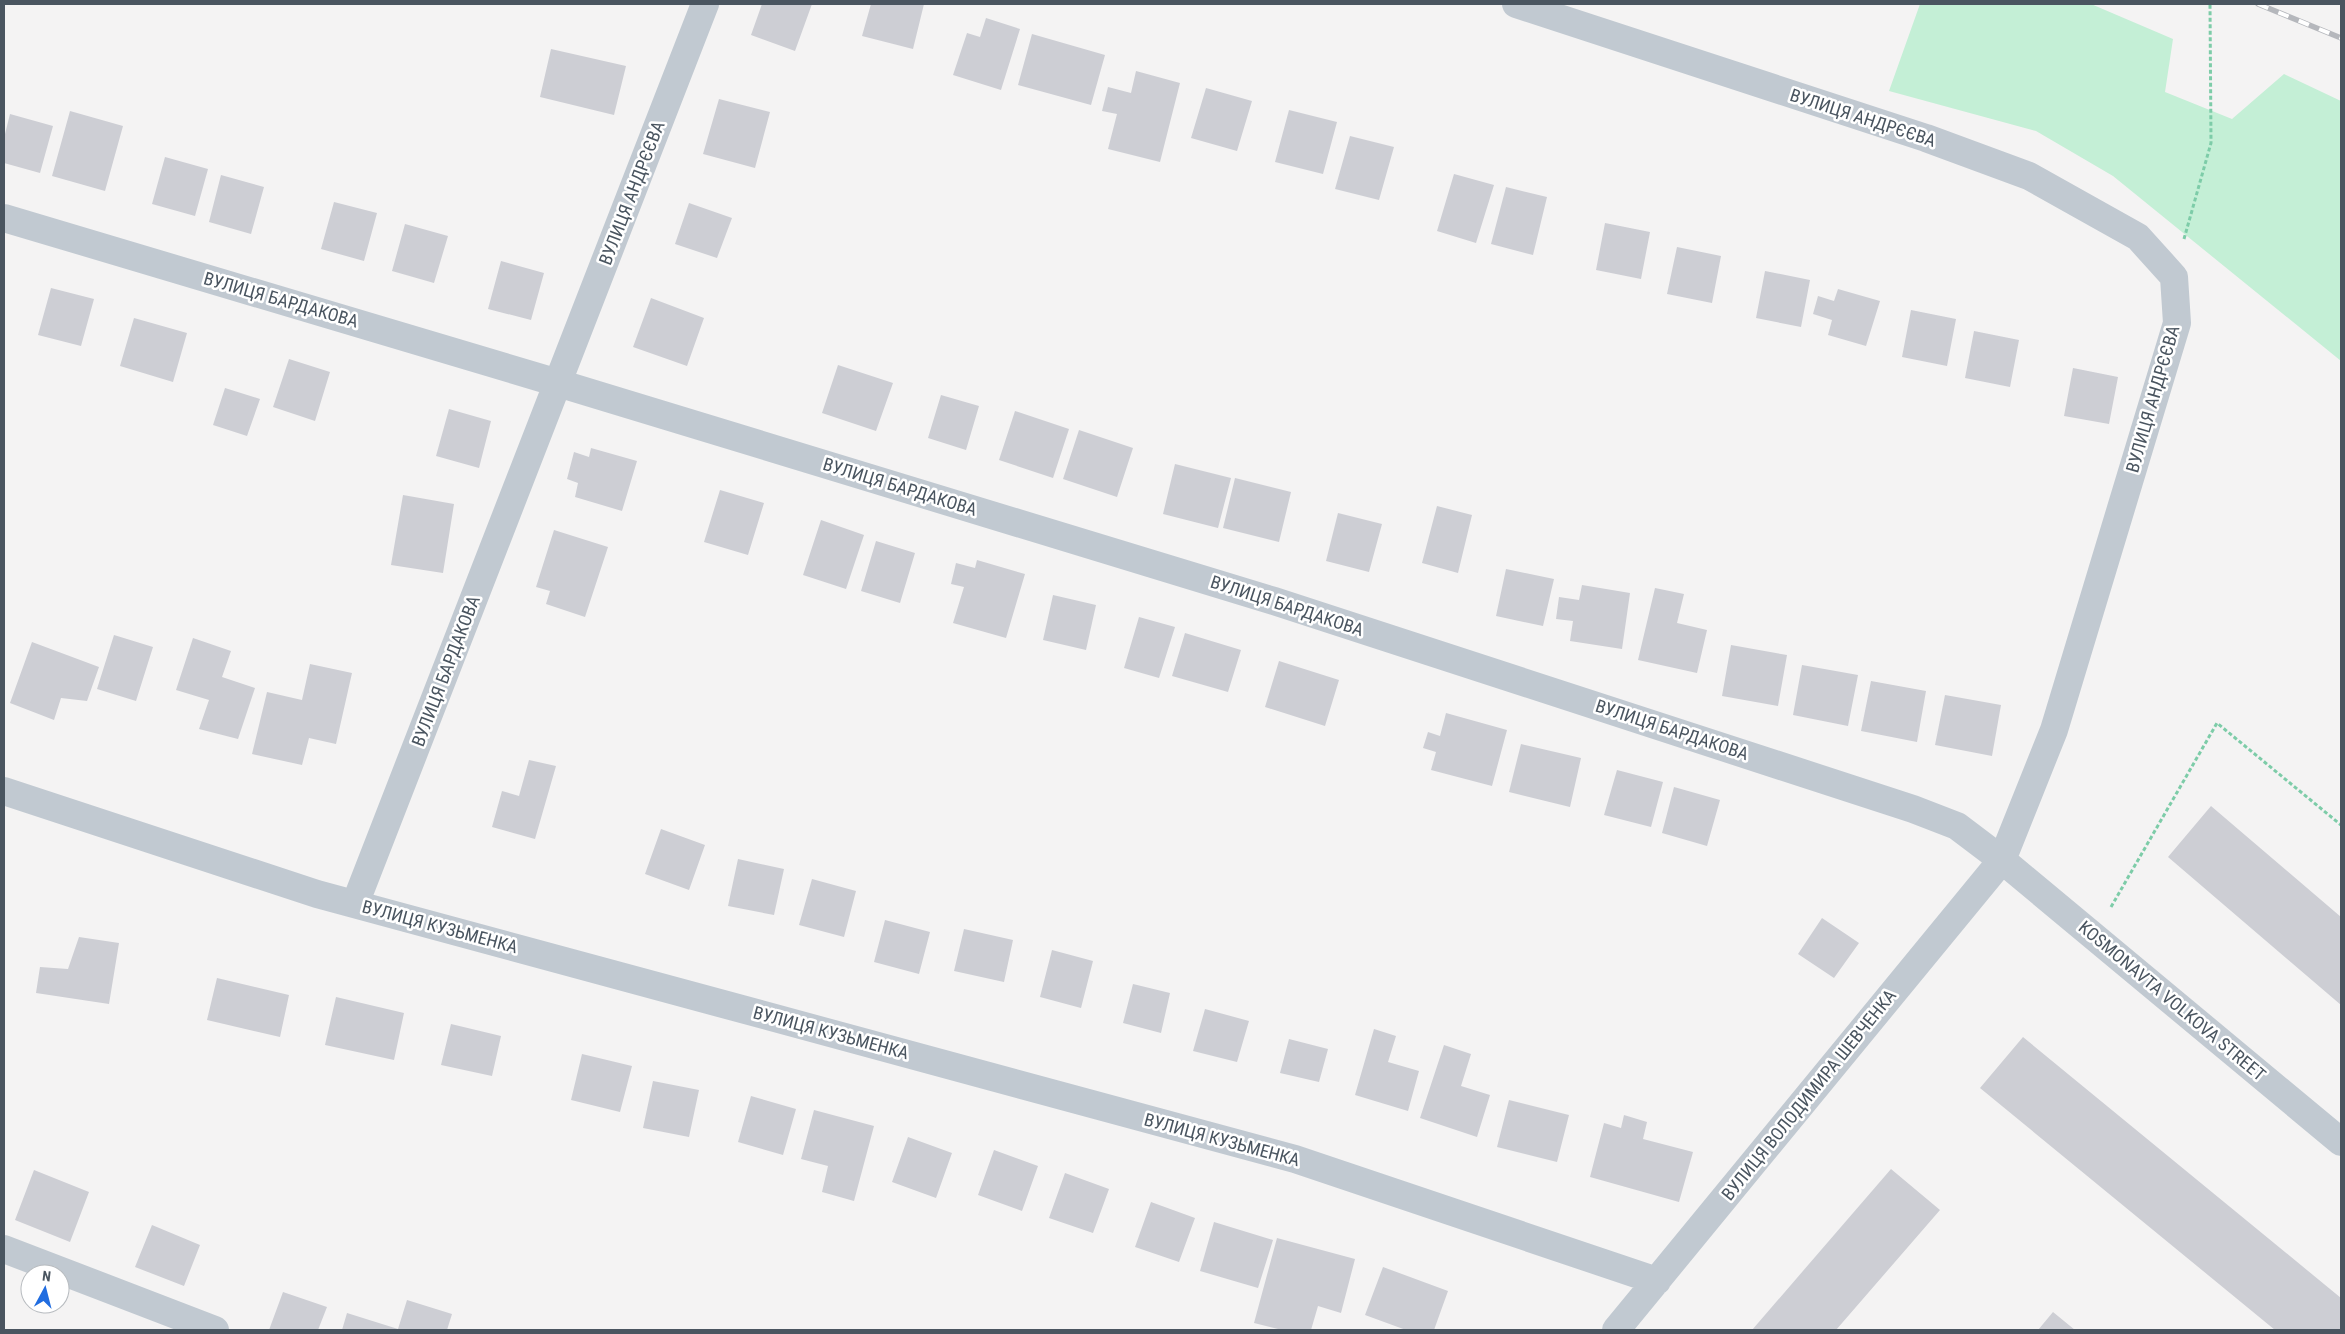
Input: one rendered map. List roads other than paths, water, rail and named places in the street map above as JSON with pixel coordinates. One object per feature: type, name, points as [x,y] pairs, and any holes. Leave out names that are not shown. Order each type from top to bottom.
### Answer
[{"type":"street","name":"ВУЛИЦЯ АНДРЄЄВА","points":[[558,382],[706,4]]},
{"type":"street","name":"ВУЛИЦЯ АНДРЄЄВА","points":[[1516,4],[1926,138],[2029,176],[2138,237],[2174,277],[2177,323],[2054,730],[2002,860]]},
{"type":"street","name":"ВУЛИЦЯ БАРДАКОВА","points":[[4,218],[558,382],[1274,601],[1913,808],[1957,826],[2002,860]]},
{"type":"street","name":"ВУЛИЦЯ БАРДАКОВА","points":[[355,904],[558,382]]},
{"type":"street","name":"ВУЛИЦЯ КУЗЬМЕНКА","points":[[4,791],[317,894],[1295,1159],[1656,1281]]},
{"type":"street","name":"KOSMONAVTA VOLKOVA STREET","points":[[2002,860],[2341,1142]]},
{"type":"street","name":"ВУЛИЦЯ ВОЛОДИМИРА ШЕВЧЕНКА","points":[[1616,1330],[2002,860]]},
{"type":"street","points":[[8,1258],[215,1330]]},
{"type":"railway","points":[[2258,4],[2341,38]]}]
